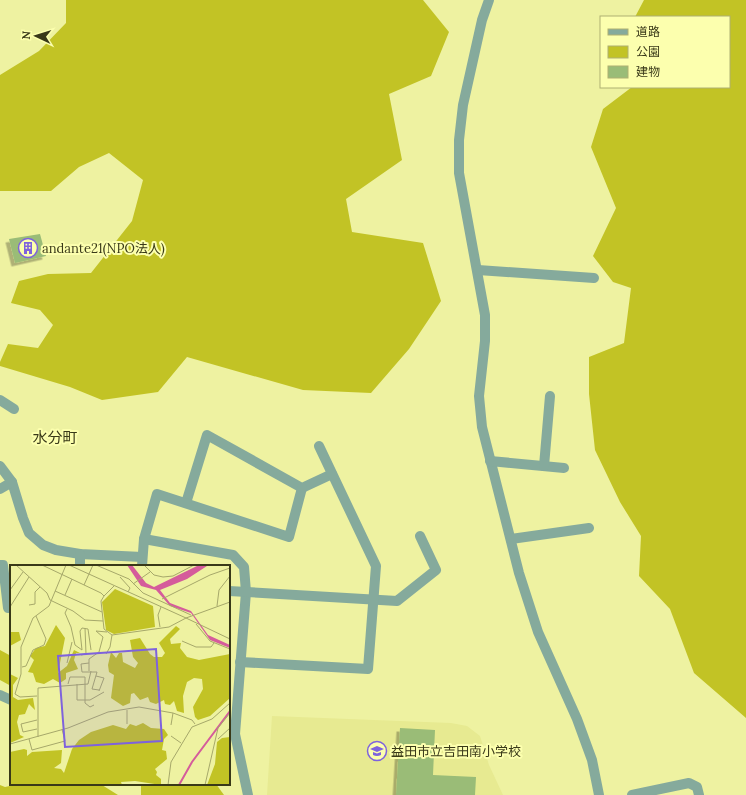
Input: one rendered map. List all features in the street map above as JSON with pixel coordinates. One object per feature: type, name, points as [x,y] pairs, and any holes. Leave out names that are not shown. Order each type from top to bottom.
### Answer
[{"type":"street","points":[[489,0],[482,20],[463,105],[459,140],[460,173],[485,314],[485,341],[479,396],[482,427],[519,573],[538,632],[577,719],[592,760],[599,795]]},
{"type":"street","points":[[478,270],[594,278]]},
{"type":"street","points":[[544,466],[550,396]]},
{"type":"street","points":[[0,400],[14,409]]},
{"type":"street","points":[[186,504],[207,435],[302,488]]},
{"type":"street","points":[[240,662],[368,669],[376,566],[319,446]]},
{"type":"street","points":[[490,461],[564,468]]},
{"type":"street","points":[[0,466],[12,482],[29,533],[43,545],[56,550],[80,554],[142,561],[144,539],[157,494],[288,537],[302,488],[332,474]]},
{"type":"street","points":[[0,489],[12,482]]},
{"type":"street","points":[[511,539],[589,528]]},
{"type":"street","points":[[230,591],[397,601],[436,570],[420,536]]},
{"type":"street","points":[[144,539],[232,555],[244,567],[246,592],[232,733],[248,795]]},
{"type":"street","points":[[80,554],[80,565]]},
{"type":"street","points":[[0,565],[3,565],[8,608]]},
{"type":"street","points":[[0,695],[10,700]]},
{"type":"street","points":[[632,795],[689,783],[697,787],[699,795]]},
{"type":"shaded area","name":"益田市立吉田南小学校","points":[[272,716],[451,723],[467,726],[480,736],[489,765],[503,795],[267,795]]},
{"type":"green space","points":[[66,0],[423,0],[449,32],[431,76],[389,94],[402,160],[346,199],[352,232],[423,243],[441,301],[409,349],[371,393],[303,390],[187,357],[158,392],[102,400],[70,387],[0,366],[0,362],[8,344],[38,348],[53,325],[40,310],[11,303],[19,281],[48,274],[91,273],[132,221],[143,180],[109,153],[79,167],[51,191],[0,191],[0,75],[39,51],[66,23]]},
{"type":"green space","points":[[644,0],[746,0],[746,718],[694,673],[670,609],[639,576],[641,536],[620,502],[595,450],[589,394],[589,357],[624,343],[631,288],[613,282],[593,256],[616,208],[591,147],[603,109],[631,88],[730,88],[730,16],[636,16]]},
{"type":"green space","points":[[0,650],[10,655],[10,685],[0,680]]},
{"type":"green space","points":[[0,785],[5,787],[14,785],[102,785],[118,795],[0,795]]},
{"type":"green space","points":[[141,785],[217,785],[224,795],[141,795]]},
{"type":"building","name":"andante21(NPO法人)","points":[[40,234],[46,256],[15,263],[9,239]]},
{"type":"building","points":[[400,728],[435,730],[433,775],[476,777],[475,795],[396,795]]},
{"type":"place","name":"andante21(NPO法人)","points":[[28,248]]},
{"type":"place","name":"益田市立吉田南小学校","points":[[377,751]]},
{"type":"district","name":"水分町","points":[[55,437]]}]
